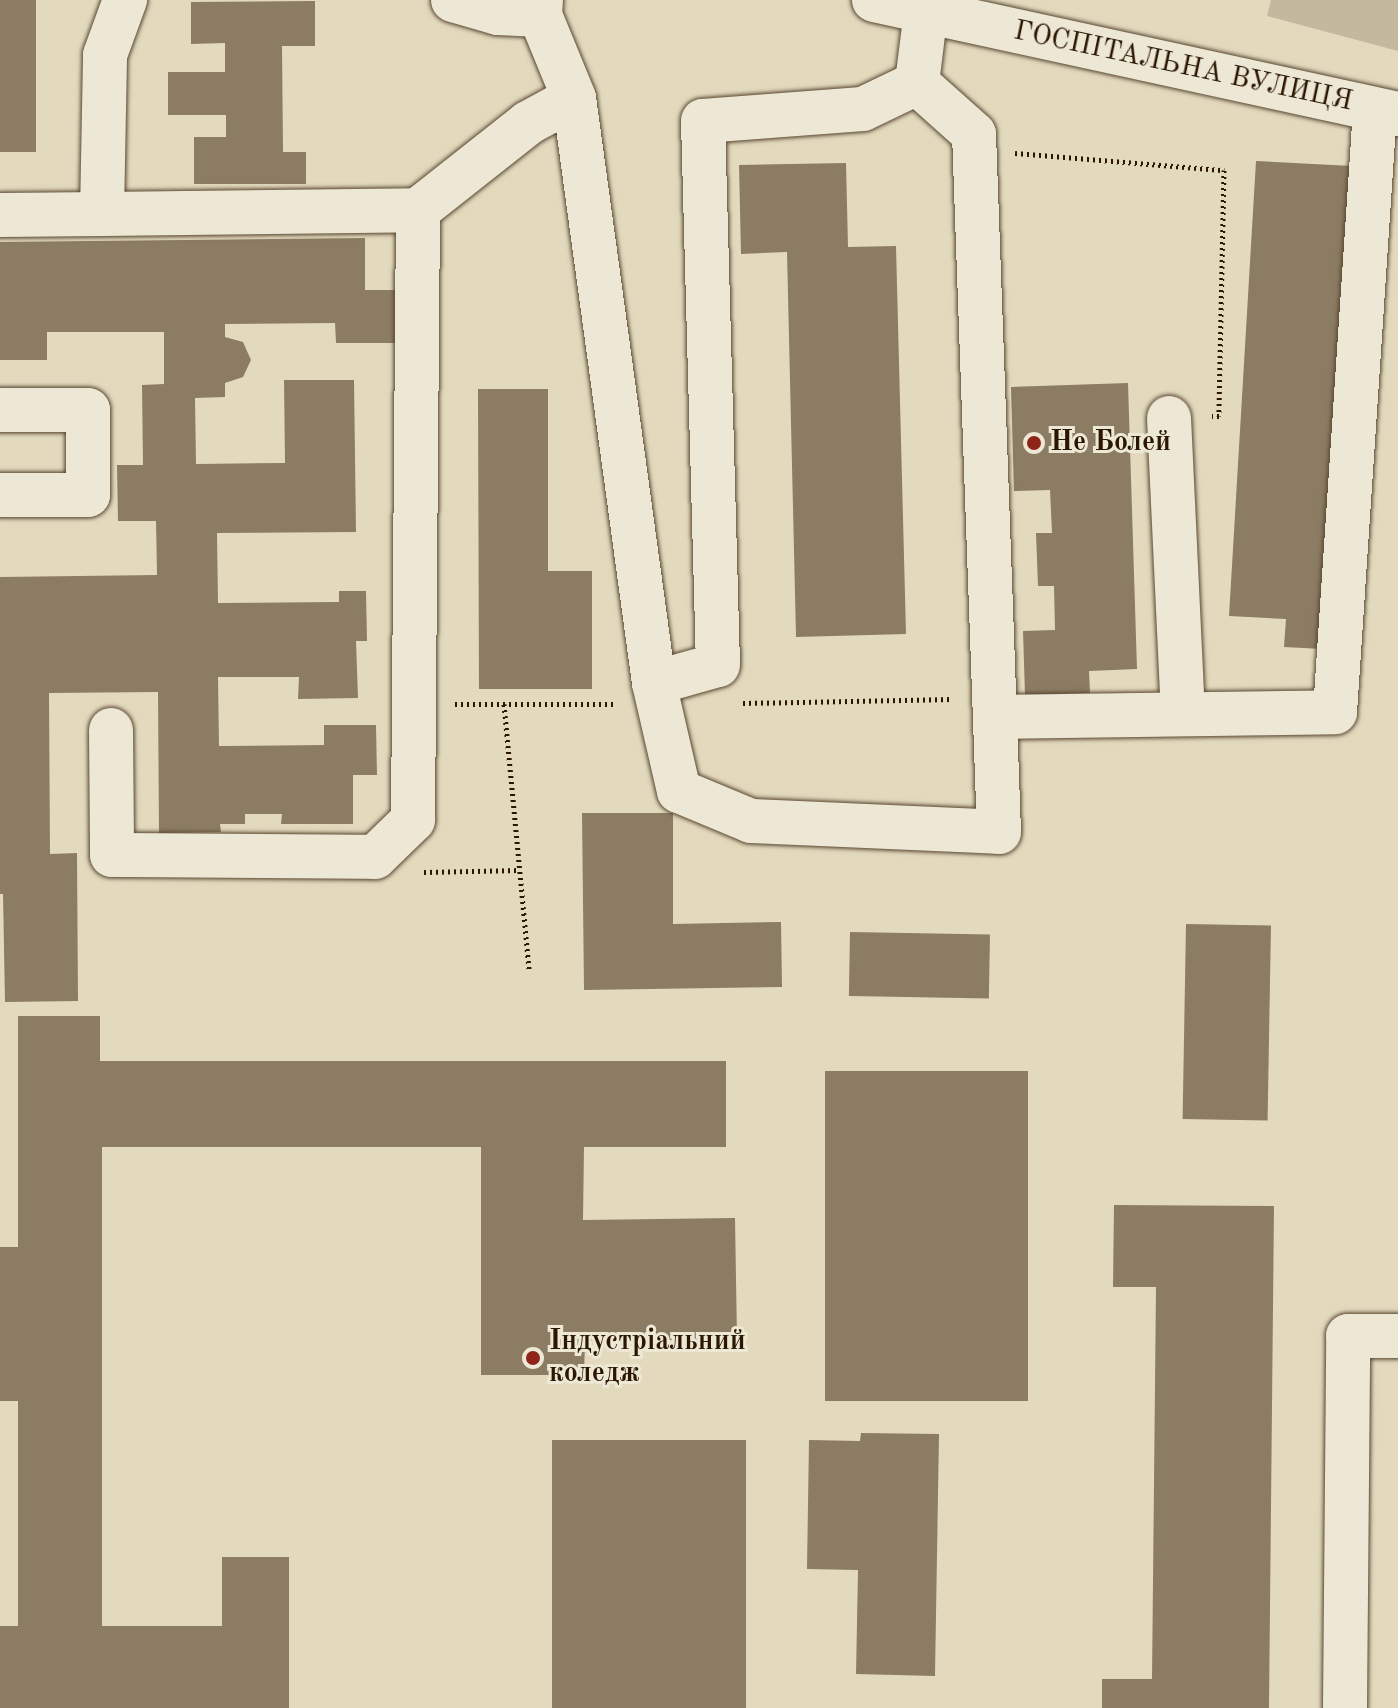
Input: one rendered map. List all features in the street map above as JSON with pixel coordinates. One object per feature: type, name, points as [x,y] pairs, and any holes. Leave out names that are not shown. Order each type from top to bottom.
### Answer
[{"type":"street","points":[[102,214],[105,55],[125,0]]},
{"type":"street","points":[[453,0],[498,13],[540,7],[574,98],[654,683],[679,791],[751,821],[999,832],[974,134],[917,83]]},
{"type":"street","name":"ГОСПІТАЛЬНА ВУЛИЦЯ","points":[[874,0],[1386,111]]},
{"type":"street","points":[[917,83],[926,11]]},
{"type":"street","points":[[654,683],[718,665],[703,121],[863,109],[917,83]]},
{"type":"street","points":[[0,215],[418,210],[528,123],[574,98]]},
{"type":"street","points":[[995,717],[1335,712],[1386,111]]},
{"type":"street","points":[[111,730],[112,855],[375,857],[413,820],[418,210]]},
{"type":"street","points":[[0,410],[88,410],[88,452],[88,495],[0,495]]},
{"type":"street","points":[[1169,418],[1183,714]]},
{"type":"street","points":[[1345,1708],[1348,1336],[1398,1336]]},
{"type":"path","points":[[975,150],[1224,170],[1219,416],[1169,418]]},
{"type":"path","points":[[504,704],[529,969]]},
{"type":"path","points":[[375,857],[408,873],[520,870]]},
{"type":"shaded area","points":[[1271,0],[1398,0],[1398,51],[1267,16]]},
{"type":"building","points":[[0,0],[36,0],[36,152],[0,152]]},
{"type":"building","points":[[315,1],[315,46],[282,46],[283,152],[306,152],[306,184],[194,184],[194,137],[226,137],[226,115],[168,115],[168,72],[225,72],[225,43],[191,44],[191,2]]},
{"type":"building","points":[[1256,161],[1352,166],[1323,649],[1284,647],[1286,619],[1229,616]]},
{"type":"building","points":[[846,163],[848,247],[896,246],[906,634],[796,637],[787,252],[741,254],[739,165]]},
{"type":"building","points":[[365,238],[365,290],[401,290],[401,343],[336,343],[335,323],[225,324],[225,337],[243,342],[251,360],[243,377],[225,383],[225,397],[195,398],[196,464],[285,463],[284,380],[354,380],[356,532],[217,533],[218,603],[339,602],[339,591],[366,591],[367,641],[356,641],[358,698],[298,699],[299,677],[218,677],[219,746],[324,745],[324,725],[376,725],[377,775],[353,775],[353,824],[281,824],[282,814],[245,814],[245,824],[220,824],[221,832],[159,833],[158,692],[49,693],[50,854],[77,853],[78,1001],[5,1002],[3,894],[0,894],[0,577],[157,575],[156,521],[118,521],[117,465],[143,465],[142,385],[164,384],[164,332],[47,332],[47,360],[0,360],[0,242]]},
{"type":"building","points":[[1128,383],[1137,669],[1089,671],[1090,693],[1025,695],[1023,631],[1055,630],[1054,586],[1038,586],[1036,533],[1052,533],[1050,490],[1014,491],[1011,387]]},
{"type":"building","points":[[478,389],[548,389],[548,571],[592,571],[592,689],[479,689]]},
{"type":"building","points":[[582,813],[673,813],[673,924],[781,922],[782,987],[584,990]]},
{"type":"building","points":[[1186,924],[1271,925],[1268,1120],[1183,1119]]},
{"type":"building","points":[[850,932],[990,934],[989,998],[849,996]]},
{"type":"building","name":"Індустріальний коледж","points":[[18,1016],[100,1016],[100,1061],[726,1061],[726,1147],[584,1147],[583,1220],[735,1218],[737,1339],[585,1341],[584,1375],[481,1375],[481,1147],[102,1147],[102,1626],[222,1626],[222,1557],[289,1557],[289,1708],[0,1708],[0,1626],[18,1626],[18,1401],[0,1401],[0,1247],[18,1247]]},
{"type":"building","points":[[825,1071],[1028,1071],[1028,1401],[825,1401]]},
{"type":"building","points":[[1114,1205],[1274,1206],[1269,1708],[1102,1708],[1102,1679],[1152,1679],[1156,1287],[1113,1287]]},
{"type":"building","points":[[861,1433],[939,1434],[935,1676],[856,1674],[858,1570],[807,1569],[809,1440],[860,1441]]},
{"type":"building","points":[[552,1440],[746,1440],[746,1708],[552,1708]]},
{"type":"place","name":"Не Болей","points":[[1034,443]]},
{"type":"place","name":"Індустріальний коледж","points":[[533,1358]]}]
